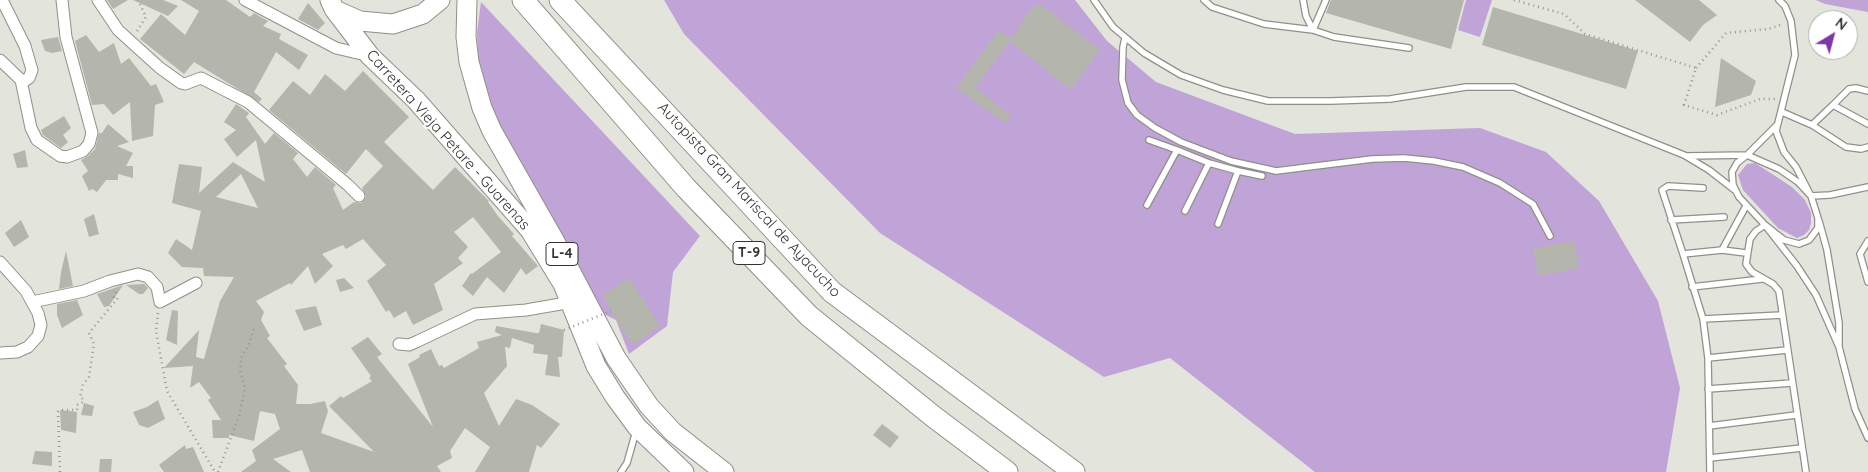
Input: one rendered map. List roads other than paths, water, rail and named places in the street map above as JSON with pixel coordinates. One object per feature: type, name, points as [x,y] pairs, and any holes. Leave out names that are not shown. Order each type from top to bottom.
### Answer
[{"type":"highway","name":"T-9","points":[[523,0],[686,188],[809,316],[934,417],[1007,472]]},
{"type":"highway","name":"Autopista Gran Mariscal de Ayacucho","points":[[560,0],[832,292],[1074,472]]},
{"type":"highway","points":[[577,0],[592,34]]},
{"type":"main road","name":"L-4","points":[[332,5],[360,21],[393,24],[423,14],[440,0]]},
{"type":"main road","name":"Carretera Vieja Petare - Guarenas","points":[[467,0],[466,37],[469,62],[482,108],[492,131],[554,240],[616,358],[649,406],[673,432],[724,472]]},
{"type":"main road","name":"Carretera Vieja Petare - Guarenas","points":[[332,5],[370,56],[416,100],[530,230],[551,262],[572,302],[596,366],[615,397],[637,427]]},
{"type":"main road","name":"L-4","points":[[637,427],[684,472]]},
{"type":"street","points":[[2,0],[26,46],[32,70],[29,78],[20,80]]},
{"type":"street","points":[[0,60],[20,80],[31,128],[36,140],[60,156],[67,157],[83,151],[89,144],[92,133],[66,36],[62,0]]},
{"type":"street","points":[[98,0],[118,30],[128,41],[181,83],[185,84],[201,78],[248,102],[341,178],[359,196]]},
{"type":"street","points":[[245,0],[336,48],[370,56]]},
{"type":"street","points":[[0,262],[17,279],[32,302],[41,325],[34,342],[28,348],[17,352],[0,353]]},
{"type":"street","points":[[32,302],[84,291],[138,274],[148,277],[157,287],[160,302],[196,284]]},
{"type":"street","points":[[399,344],[409,345],[475,314],[526,310],[572,302]]},
{"type":"lane","points":[[1094,0],[1109,21],[1125,38],[1181,75],[1243,96],[1268,101],[1331,102],[1390,99],[1466,87],[1514,87],[1684,156],[1709,170],[1736,191],[1746,206],[1784,240],[1799,244],[1809,240],[1815,233],[1818,218]]},
{"type":"lane","points":[[1204,0],[1212,7],[1264,24],[1313,30],[1334,36],[1409,48]]},
{"type":"lane","points":[[1303,0],[1306,16],[1313,30]]},
{"type":"lane","points":[[1313,30],[1326,0]]},
{"type":"lane","points":[[1779,0],[1785,6],[1791,21],[1796,55],[1778,124],[1777,137],[1784,152],[1796,167],[1812,196],[1827,250],[1839,323],[1839,347]]},
{"type":"lane","points":[[1125,38],[1122,80],[1128,103],[1137,116],[1181,142],[1231,161],[1276,171],[1372,159],[1404,158],[1463,167],[1500,183],[1533,204],[1550,236]]},
{"type":"lane","points":[[1812,125],[1849,89],[1856,88],[1868,91]]},
{"type":"lane","points":[[1833,106],[1868,124]]},
{"type":"lane","points":[[1782,112],[1812,125],[1846,147],[1861,149],[1868,147]]},
{"type":"lane","points":[[1736,191],[1732,172],[1737,163],[1778,124]]},
{"type":"lane","points":[[1149,140],[1209,163],[1262,176]]},
{"type":"lane","points":[[1147,205],[1177,150]]},
{"type":"lane","points":[[1684,156],[1747,155],[1773,166],[1798,182],[1812,196],[1830,195],[1868,187]]},
{"type":"lane","points":[[1186,211],[1209,163]]},
{"type":"lane","points":[[1218,224],[1238,171]]},
{"type":"lane","points":[[1703,188],[1665,187],[1662,194],[1703,319],[1708,358],[1710,472]]},
{"type":"lane","points":[[1722,250],[1746,206]]},
{"type":"lane","points":[[1671,220],[1724,217]]},
{"type":"lane","points":[[1765,225],[1756,231],[1750,239],[1746,253],[1746,264],[1752,272],[1773,284],[1779,291],[1806,472]]},
{"type":"lane","points":[[1765,225],[1808,281],[1839,347],[1855,409],[1868,438]]},
{"type":"lane","points":[[1868,242],[1860,254],[1866,267],[1868,282]]},
{"type":"lane","points":[[1683,254],[1722,250],[1746,253]]},
{"type":"lane","points":[[1692,287],[1763,279]]},
{"type":"lane","points":[[1703,319],[1782,315]]},
{"type":"lane","points":[[1708,358],[1787,350]]},
{"type":"lane","points":[[1708,389],[1792,382]]},
{"type":"lane","points":[[1709,426],[1796,415]]},
{"type":"lane","points":[[620,472],[627,463],[637,427]]},
{"type":"lane","points":[[1710,458],[1802,448]]}]
